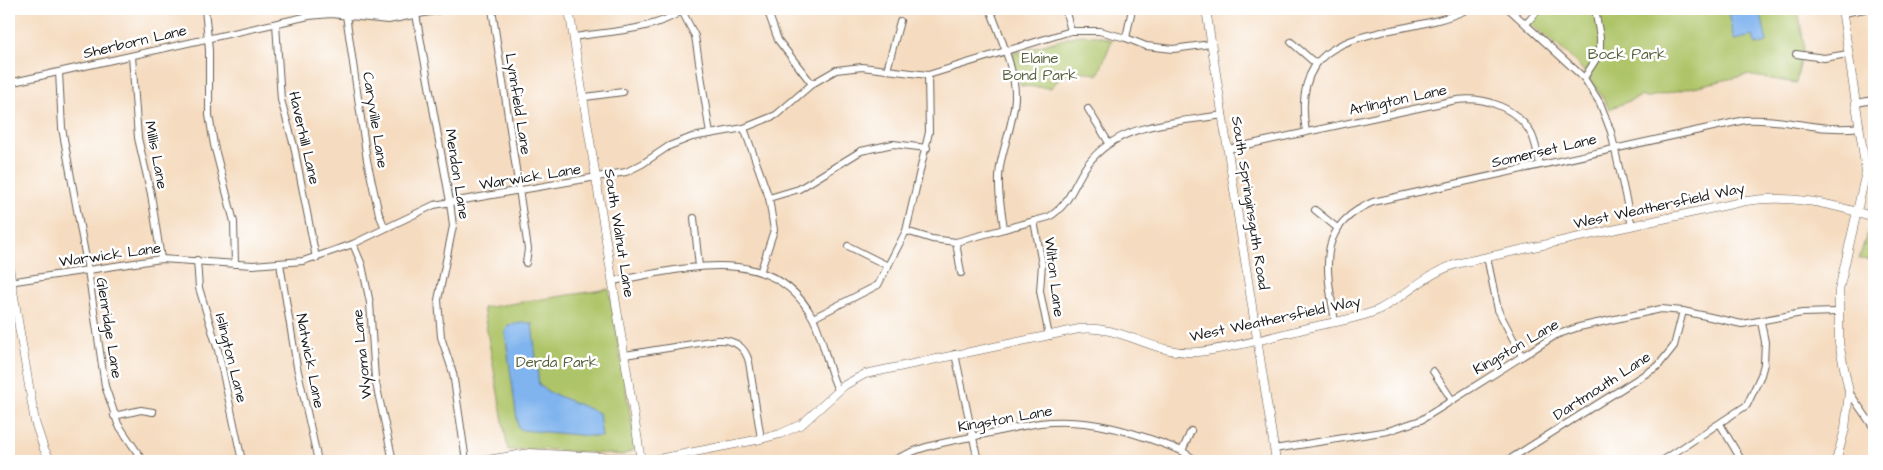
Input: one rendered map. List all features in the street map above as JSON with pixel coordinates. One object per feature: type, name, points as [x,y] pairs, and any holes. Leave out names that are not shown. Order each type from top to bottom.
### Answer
[{"type":"street","points":[[205,9],[209,38],[209,115],[214,145],[234,222],[235,264]]},
{"type":"street","name":"Sherborn Lane","points":[[9,84],[318,15],[346,15],[388,20],[416,12],[445,9]]},
{"type":"street","name":"Lynnfield Lane","points":[[492,9],[528,249],[526,263]]},
{"type":"street","name":"South Walnut Lane","points":[[569,9],[585,97],[596,179],[641,461]]},
{"type":"street","points":[[784,9],[767,11],[778,40],[812,84]]},
{"type":"street","points":[[990,9],[1006,53],[1015,95],[1012,125],[1001,161],[999,181],[1004,229]]},
{"type":"street","points":[[1065,9],[1071,31]]},
{"type":"street","points":[[1126,38],[1132,9]]},
{"type":"street","name":"South Springinsguth Road","points":[[1206,9],[1276,461]]},
{"type":"street","points":[[1306,132],[1302,107],[1304,94],[1316,64],[1333,48],[1352,39],[1444,18],[1468,9]]},
{"type":"street","points":[[1509,9],[1584,78],[1600,103],[1615,148],[1632,226]]},
{"type":"street","points":[[1526,24],[1539,9]]},
{"type":"street","points":[[1584,78],[1600,53],[1600,38],[1595,9]]},
{"type":"street","points":[[1836,461],[1845,429],[1849,392],[1842,364],[1838,312],[1842,270],[1866,172],[1843,11],[1865,9]]},
{"type":"street","points":[[574,37],[650,24],[683,10],[695,36],[710,134]]},
{"type":"street","name":"Mendon Lane","points":[[416,12],[453,226],[438,300],[441,337],[453,372],[466,461]]},
{"type":"street","name":"Caryville Lane","points":[[346,15],[367,160],[378,214],[385,228]]},
{"type":"street","points":[[887,70],[900,22]]},
{"type":"street","name":"Haverhill Lane","points":[[276,24],[281,100],[296,155],[316,258]]},
{"type":"street","name":"Warwick Lane","points":[[10,282],[161,259],[235,264],[280,264],[316,258],[353,244],[417,212],[450,202],[520,192],[626,172],[669,146],[692,137],[744,128],[776,115],[812,84],[836,70],[862,67],[928,75],[1006,53],[1071,31],[1099,31],[1126,38],[1146,46],[1173,49],[1211,44]]},
{"type":"street","points":[[1291,42],[1316,64]]},
{"type":"street","points":[[1796,54],[1824,58],[1848,54]]},
{"type":"street","name":"Millis Lane","points":[[132,56],[138,138],[152,194],[161,259]]},
{"type":"street","name":"Glenridge Lane","points":[[60,72],[62,128],[88,270],[105,386],[114,416],[132,448],[143,461]]},
{"type":"street","points":[[813,318],[878,284],[906,231],[927,148],[929,132],[928,75]]},
{"type":"street","points":[[585,97],[622,92]]},
{"type":"street","name":"Arlington Lane","points":[[1228,149],[1451,101],[1472,99],[1498,105],[1520,120],[1532,136],[1540,165]]},
{"type":"street","points":[[1856,103],[1874,100]]},
{"type":"street","points":[[1088,109],[1109,142]]},
{"type":"street","points":[[906,231],[932,240],[956,242],[1049,217],[1061,209],[1070,197],[1084,169],[1109,142],[1143,127],[1223,115]]},
{"type":"street","name":"Somerset Lane","points":[[1336,227],[1355,211],[1382,200],[1745,120],[1778,120],[1826,130],[1860,127]]},
{"type":"street","points":[[744,128],[769,198],[774,230],[761,270]]},
{"type":"street","points":[[769,198],[799,189],[861,150],[893,144],[927,148]]},
{"type":"street","name":"West Weathersfield Way","points":[[481,461],[513,458],[530,453],[641,461],[761,439],[780,434],[802,424],[838,390],[872,372],[1079,329],[1103,329],[1121,333],[1164,349],[1190,352],[1258,340],[1354,318],[1383,307],[1420,281],[1443,268],[1736,203],[1771,198],[1812,201],[1874,218]]},
{"type":"street","points":[[1316,210],[1336,227],[1329,244],[1326,264],[1335,322]]},
{"type":"street","points":[[694,218],[699,267]]},
{"type":"street","name":"Wilton Lane","points":[[1034,221],[1042,264],[1040,291],[1050,336]]},
{"type":"street","points":[[956,242],[961,274]]},
{"type":"street","name":"Wyoma Lane","points":[[353,244],[362,265],[370,303],[375,379],[393,461]]},
{"type":"street","points":[[848,246],[888,266]]},
{"type":"street","points":[[1487,257],[1498,310],[1522,356]]},
{"type":"street","name":"Islington Lane","points":[[197,260],[199,288],[218,350],[242,461]]},
{"type":"street","name":"Natwick Lane","points":[[280,264],[297,367],[318,461]]},
{"type":"street","points":[[613,281],[722,265],[761,270],[784,283],[813,318],[829,372],[838,390]]},
{"type":"street","points":[[9,267],[35,422],[44,449],[51,461]]},
{"type":"street","name":"Kingston Lane","points":[[1274,449],[1388,431],[1421,420],[1522,356],[1556,336],[1579,327],[1649,310],[1683,311],[1742,324],[1802,313],[1838,312]]},
{"type":"street","name":"Dartmouth Lane","points":[[1508,461],[1658,366],[1674,346],[1683,311]]},
{"type":"street","points":[[1662,461],[1747,405],[1761,375],[1764,342],[1761,322]]},
{"type":"street","points":[[625,355],[717,340],[728,340],[738,345],[746,354],[749,362],[761,439]]},
{"type":"street","points":[[955,354],[978,461]]},
{"type":"street","points":[[1433,371],[1452,400]]},
{"type":"street","points":[[1849,392],[1874,428]]},
{"type":"street","points":[[114,416],[141,410],[153,412]]},
{"type":"street","name":"Kingston Lane","points":[[893,461],[919,448],[1039,423],[1066,422],[1101,425],[1138,433],[1182,452],[1197,461]]},
{"type":"street","points":[[1720,424],[1742,461]]},
{"type":"street","points":[[1182,452],[1191,431]]},
{"type":"green space","name":"Bock Park","points":[[1544,9],[1798,9],[1804,45],[1796,83],[1747,75],[1645,98],[1642,96],[1609,109],[1594,83],[1585,72],[1553,42],[1530,24]]},
{"type":"green space","name":"Elaine Bond Park","points":[[1078,35],[1098,36],[1112,40],[1098,75],[1084,72],[1072,73],[1061,78],[1051,88],[1021,86],[1013,54]]},
{"type":"green space","points":[[1868,230],[1874,232],[1874,260],[1859,259]]},
{"type":"green space","name":"Derda Park","points":[[609,289],[635,443],[633,450],[623,455],[537,449],[508,450],[483,308]]},
{"type":"water","points":[[1760,9],[1767,42],[1756,45],[1753,36],[1734,40],[1728,14]]},
{"type":"water","points":[[532,323],[539,385],[549,392],[599,413],[602,437],[522,430],[518,427],[505,332],[508,325]]}]
